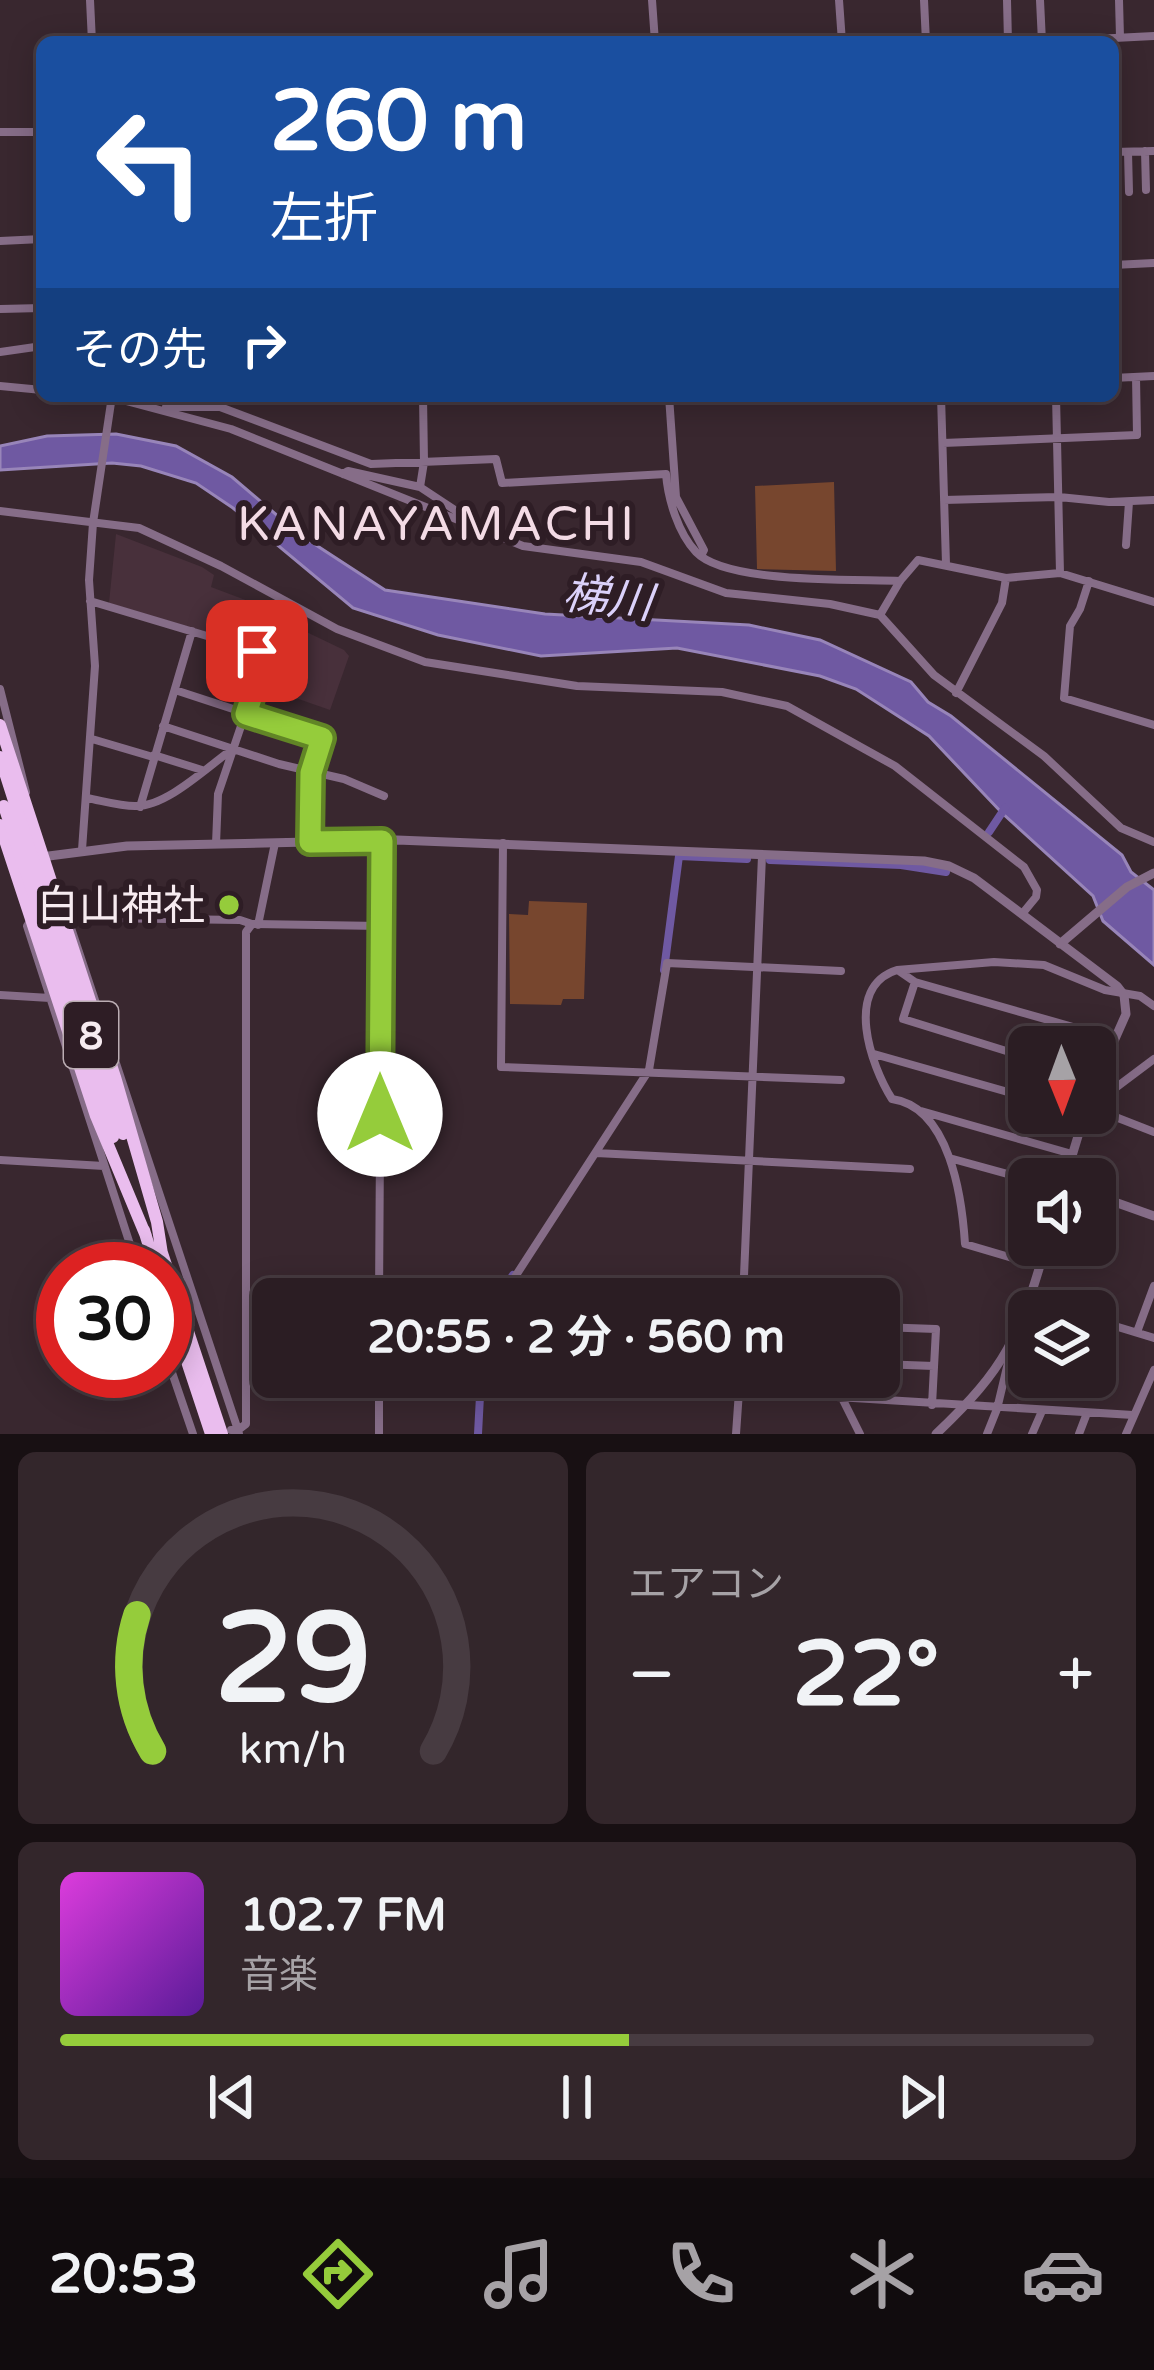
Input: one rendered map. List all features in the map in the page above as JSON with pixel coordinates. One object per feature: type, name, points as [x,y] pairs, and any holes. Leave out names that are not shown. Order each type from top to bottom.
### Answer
[{"type":"highway","points":[[0,724],[12,803],[43,857],[115,1077],[121,1160]]},
{"type":"highway","name":"8","points":[[0,757],[41,917],[121,1160],[134,1184],[148,1242]]},
{"type":"highway","points":[[0,825],[6,863],[41,917]]},
{"type":"highway","points":[[134,1184],[232,1432]]},
{"type":"highway","points":[[190,1398],[198,1432]]},
{"type":"street","points":[[90,0],[92,36]]},
{"type":"street","points":[[652,0],[655,36]]},
{"type":"street","points":[[839,0],[842,36]]},
{"type":"street","points":[[924,0],[926,36]]},
{"type":"street","points":[[1007,0],[1008,36]]},
{"type":"street","points":[[1040,0],[1040,36]]},
{"type":"street","points":[[1119,0],[1120,37],[1154,36]]},
{"type":"street","points":[[0,132],[36,132]]},
{"type":"street","points":[[1119,152],[1150,151],[1146,190]]},
{"type":"street","points":[[1128,152],[1129,192]]},
{"type":"street","points":[[0,241],[36,239]]},
{"type":"street","points":[[1119,265],[1154,263]]},
{"type":"street","points":[[0,309],[36,308]]},
{"type":"street","points":[[0,352],[36,347]]},
{"type":"street","points":[[1119,378],[1154,376]]},
{"type":"street","points":[[943,443],[1137,435],[1136,377]]},
{"type":"street","points":[[0,386],[36,389]]},
{"type":"street","points":[[82,850],[92,739],[93,520],[112,402]]},
{"type":"street","points":[[131,402],[231,429],[523,546],[641,562],[726,593],[830,604],[880,615],[934,675],[1044,756],[1121,828],[1154,842]]},
{"type":"street","points":[[420,488],[423,402]]},
{"type":"street","points":[[669,402],[676,497],[704,550],[701,556]]},
{"type":"street","points":[[941,402],[946,564]]},
{"type":"street","points":[[1056,402],[1060,573]]},
{"type":"street","points":[[163,409],[220,406],[371,464],[496,459],[502,483],[666,474],[668,500],[701,556],[728,571],[900,581]]},
{"type":"street","points":[[342,475],[348,471],[420,488],[480,524],[483,531]]},
{"type":"street","points":[[944,500],[1154,500]]},
{"type":"street","points":[[1126,545],[1129,502]]},
{"type":"street","points":[[0,511],[139,528],[338,629],[425,662],[577,686],[722,692],[787,706],[895,766],[1024,867],[1037,890],[1022,914]]},
{"type":"street","points":[[880,615],[918,560],[1006,578],[1060,573],[1154,602]]},
{"type":"street","points":[[956,693],[1002,603],[1006,578]]},
{"type":"street","points":[[1089,581],[1070,626],[1064,698],[1154,725]]},
{"type":"street","points":[[90,601],[257,651],[263,661],[218,794],[216,844]]},
{"type":"street","points":[[140,807],[192,631]]},
{"type":"street","points":[[0,689],[12,803]]},
{"type":"street","points":[[175,690],[322,738],[311,773],[310,842]]},
{"type":"street","points":[[163,726],[311,773],[344,778],[384,796]]},
{"type":"street","points":[[92,739],[202,770]]},
{"type":"street","points":[[87,798],[140,807],[183,789],[234,748]]},
{"type":"street","points":[[379,1278],[382,841]]},
{"type":"street","points":[[6,863],[82,850],[382,841],[924,862],[949,866],[974,878],[1064,940],[1124,995],[1126,1014],[1116,1037]]},
{"type":"street","points":[[55,894],[73,925],[232,1432],[246,1424],[246,932],[255,925],[275,842]]},
{"type":"street","points":[[503,843],[501,1067],[841,1080]]},
{"type":"street","points":[[743,1278],[761,856]]},
{"type":"street","points":[[1064,940],[1127,887],[1154,873]]},
{"type":"street","points":[[41,917],[27,926],[50,998],[121,1160],[134,1242]]},
{"type":"street","points":[[98,918],[381,926]]},
{"type":"street","points":[[1072,1154],[892,1100],[873,1054],[864,1010],[876,984],[898,970],[994,962],[1044,965],[1124,995],[1141,996],[1154,1006]]},
{"type":"street","points":[[514,1278],[649,1070],[668,963],[841,971]]},
{"type":"street","points":[[898,970],[915,982],[1069,1026]]},
{"type":"street","points":[[915,982],[903,1019],[1008,1052]]},
{"type":"street","points":[[0,995],[50,998]]},
{"type":"street","points":[[873,1054],[1008,1092]]},
{"type":"street","points":[[1116,1087],[1154,1059]]},
{"type":"street","points":[[920,1111],[952,1158],[963,1204],[965,1244],[1008,1257]]},
{"type":"street","points":[[1116,1117],[1154,1132]]},
{"type":"street","points":[[1071,1158],[1078,1134]]},
{"type":"street","points":[[596,1153],[910,1169]]},
{"type":"street","points":[[952,1158],[1008,1174]]},
{"type":"street","points":[[0,1160],[121,1160]]},
{"type":"street","points":[[1116,1203],[1154,1216]]},
{"type":"street","points":[[1032,1290],[1040,1266]]},
{"type":"street","points":[[1137,1333],[1154,1286]]},
{"type":"street","points":[[1116,1326],[1154,1338]]},
{"type":"street","points":[[900,1328],[936,1329],[932,1405]]},
{"type":"street","points":[[936,1434],[989,1382],[1008,1352]]},
{"type":"street","points":[[987,1434],[1008,1363]]},
{"type":"street","points":[[900,1365],[934,1366]]},
{"type":"street","points":[[1126,1434],[1133,1415],[1149,1397],[1154,1370]]},
{"type":"street","points":[[184,1398],[198,1432]]},
{"type":"street","points":[[379,1398],[379,1434]]},
{"type":"street","points":[[736,1434],[739,1398]]},
{"type":"street","points":[[838,1398],[860,1434]]},
{"type":"street","points":[[858,1398],[1133,1415]]},
{"type":"street","points":[[1032,1434],[1042,1411]]},
{"type":"street","points":[[1078,1434],[1087,1413]]},
{"type":"shaded area","points":[[116,434],[176,446],[232,477],[299,534],[385,590],[545,614],[749,625],[820,640],[911,682],[928,702],[1122,855],[1131,872],[1154,890],[1154,965],[1103,921],[1093,896],[1002,813],[929,736],[856,689],[820,676],[677,648],[541,656],[438,635],[353,608],[196,483],[141,466],[112,463],[0,470],[0,446],[47,436]]},
{"type":"shaded area","points":[[834,482],[836,571],[757,569],[755,486]]},
{"type":"shaded area","points":[[116,534],[202,567],[214,575],[211,587],[296,619],[294,626],[344,650],[349,656],[330,710],[270,689],[277,661],[265,657],[257,647],[109,603]]},
{"type":"shaded area","points":[[529,901],[587,903],[584,999],[563,999],[561,1005],[510,1004],[509,914],[528,915]]},
{"type":"waterway","points":[[989,832],[1005,808]]},
{"type":"waterway","points":[[664,970],[679,856],[747,859]]},
{"type":"waterway","points":[[770,860],[901,865],[946,872]]},
{"type":"waterway","points":[[478,1434],[480,1398]]},
{"type":"place","name":"白山神社","points":[[229,905]]},
{"type":"district","name":"KANAYAMACHI","points":[[437,523]]},
{"type":"route","points":[[257,651],[263,661],[246,714],[322,738],[311,773],[310,842],[382,841],[380,1114]]},
{"type":"water label","name":"梯川","points":[[608,597]]}]
